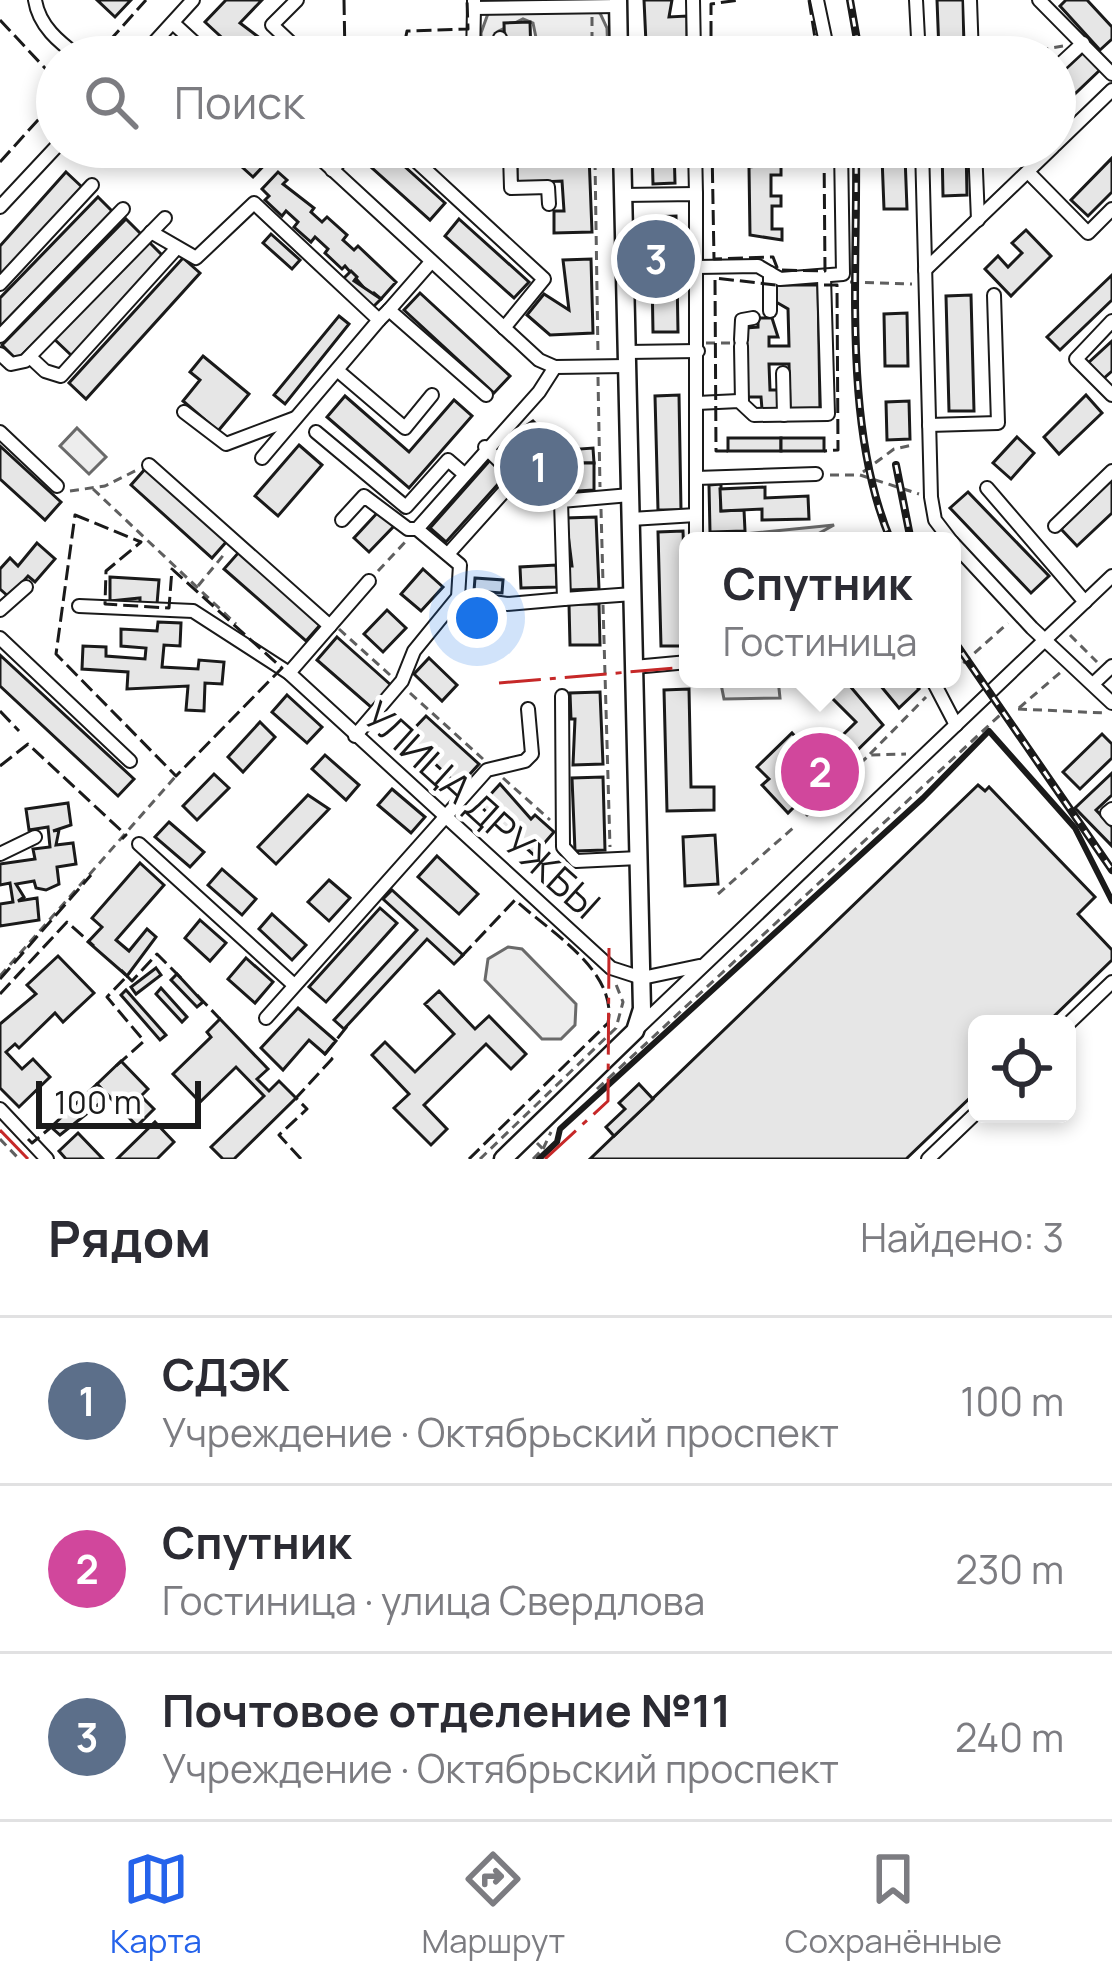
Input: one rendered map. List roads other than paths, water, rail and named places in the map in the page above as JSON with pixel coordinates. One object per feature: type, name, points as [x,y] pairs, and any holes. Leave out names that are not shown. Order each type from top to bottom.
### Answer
[{"type":"main road","points":[[618,3],[619,36]]},
{"type":"main road","points":[[502,1159],[635,1031],[642,978],[622,168]]},
{"type":"street","points":[[35,0],[38,14],[54,36]]},
{"type":"street","points":[[161,36],[193,0]]},
{"type":"street","points":[[284,36],[272,25],[297,0]]},
{"type":"street","points":[[693,0],[694,36]]},
{"type":"street","points":[[817,0],[825,36]]},
{"type":"street","points":[[916,0],[918,36]]},
{"type":"street","points":[[970,0],[971,36]]},
{"type":"street","points":[[1039,0],[1076,36]]},
{"type":"street","points":[[473,36],[474,4],[618,3]]},
{"type":"street","points":[[173,23],[187,36]]},
{"type":"street","points":[[1076,36],[1112,74]]},
{"type":"street","points":[[1076,50],[1083,43]]},
{"type":"street","points":[[1076,126],[1109,98]]},
{"type":"street","points":[[0,207],[36,168]]},
{"type":"street","points":[[423,168],[544,279],[503,328]]},
{"type":"street","points":[[510,168],[511,188],[548,187],[549,204]]},
{"type":"street","points":[[695,168],[696,532]]},
{"type":"street","points":[[697,266],[758,266],[779,279],[824,279],[847,269],[842,168]]},
{"type":"street","points":[[923,168],[931,497],[935,520],[944,532]]},
{"type":"street","points":[[976,168],[978,220]]},
{"type":"street","points":[[926,277],[1032,168]]},
{"type":"street","points":[[332,170],[539,360],[555,367],[599,367],[698,347]]},
{"type":"street","points":[[1028,172],[1088,233],[1112,209]]},
{"type":"street","points":[[0,284],[92,185]]},
{"type":"street","points":[[623,195],[696,194]]},
{"type":"street","points":[[151,232],[196,258],[209,251],[254,203],[384,315],[486,394]]},
{"type":"street","points":[[0,336],[123,209]]},
{"type":"street","points":[[0,354],[11,364],[30,357],[165,218]]},
{"type":"street","points":[[30,357],[45,371],[61,376],[175,250]]},
{"type":"street","points":[[262,458],[431,262]]},
{"type":"street","points":[[770,274],[770,311]]},
{"type":"street","points":[[754,415],[828,414],[824,279]]},
{"type":"street","points":[[929,425],[998,423],[994,296]]},
{"type":"street","points":[[753,318],[742,320],[739,343],[742,402],[754,415],[753,430]]},
{"type":"street","points":[[1112,321],[1076,358],[1112,395]]},
{"type":"street","points":[[417,529],[485,447],[539,392],[555,367]]},
{"type":"street","points":[[337,370],[405,428],[432,395]]},
{"type":"street","points":[[783,373],[784,415]]},
{"type":"street","points":[[697,403],[742,402]]},
{"type":"street","points":[[184,412],[226,444],[296,417]]},
{"type":"street","points":[[0,432],[57,486]]},
{"type":"street","points":[[316,433],[406,507],[448,460],[463,473]]},
{"type":"street","points":[[485,447],[538,499],[630,495]]},
{"type":"street","points":[[149,465],[331,624]]},
{"type":"street","points":[[1055,526],[1112,471]]},
{"type":"street","points":[[696,478],[816,474]]},
{"type":"street","points":[[448,554],[517,477]]},
{"type":"street","points":[[987,488],[1085,602]]},
{"type":"street","points":[[342,520],[364,496],[408,529],[417,529],[460,565],[458,597],[414,651],[400,684],[356,736]]},
{"type":"street","points":[[561,501],[564,599]]},
{"type":"street","points":[[631,519],[696,515]]},
{"type":"street","points":[[961,552],[1112,703]]},
{"type":"street","points":[[635,1031],[1112,575]]},
{"type":"street","points":[[289,674],[368,581]]},
{"type":"street","points":[[0,610],[26,587]]},
{"type":"street","points":[[458,597],[507,604],[633,594]]},
{"type":"street","name":"УЛИЦА ДРУЖБЫ","points":[[79,606],[193,611],[289,674],[619,973],[642,978]]},
{"type":"street","points":[[0,638],[130,761]]},
{"type":"street","points":[[634,668],[679,663]]},
{"type":"street","points":[[1093,684],[1110,665]]},
{"type":"street","points":[[937,688],[956,725]]},
{"type":"street","points":[[562,696],[562,847],[576,861],[639,858]]},
{"type":"street","points":[[266,1018],[487,770],[496,771],[532,754],[528,709]]},
{"type":"street","points":[[1112,808],[1107,814],[1112,820]]},
{"type":"street","points":[[0,854],[35,837]]},
{"type":"street","points":[[139,844],[294,986]]},
{"type":"street","points":[[642,978],[699,967]]},
{"type":"street","points":[[1076,1016],[1112,982]]},
{"type":"street","points":[[0,1108],[47,1159]]},
{"type":"street","points":[[928,1159],[968,1121]]},
{"type":"railway","points":[[850,0],[856,36]]},
{"type":"railway","points":[[856,168],[859,398],[865,448],[888,532]]},
{"type":"railway","points":[[896,465],[909,532]]},
{"type":"railway","points":[[961,651],[1112,870]]},
{"type":"place","name":"Почтовое отделение №11","points":[[656,259]]},
{"type":"place","name":"СДЭК","points":[[539,467]]},
{"type":"place","name":"Спутник","points":[[820,772]]}]
